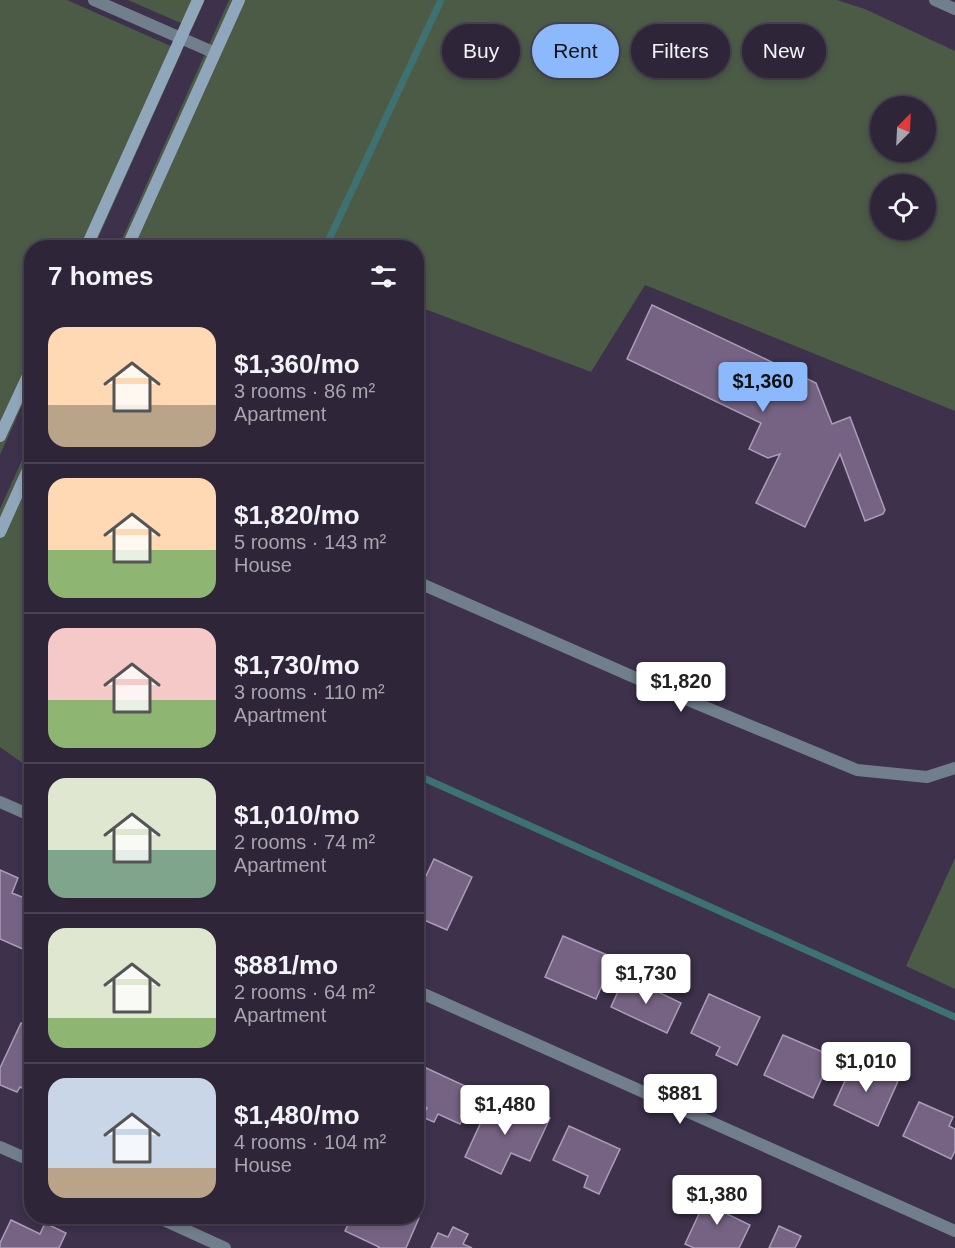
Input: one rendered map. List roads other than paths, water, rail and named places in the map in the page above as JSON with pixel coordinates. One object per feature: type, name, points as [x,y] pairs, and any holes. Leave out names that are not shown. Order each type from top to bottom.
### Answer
[{"type":"main road","points":[[90,240],[198,0]]},
{"type":"main road","points":[[131,240],[239,0]]},
{"type":"main road","points":[[0,436],[24,384]]},
{"type":"main road","points":[[0,532],[24,479]]},
{"type":"street","points":[[94,0],[215,53]]},
{"type":"street","points":[[935,0],[955,9]]},
{"type":"street","points":[[424,585],[652,685],[857,770],[927,777],[955,768]]},
{"type":"street","points":[[0,802],[24,812]]},
{"type":"street","points":[[424,994],[955,1232]]},
{"type":"street","points":[[0,1147],[24,1158]]},
{"type":"street","points":[[172,1224],[225,1248]]},
{"type":"waterway","points":[[329,240],[441,0]]},
{"type":"waterway","points":[[424,778],[955,1017]]}]
